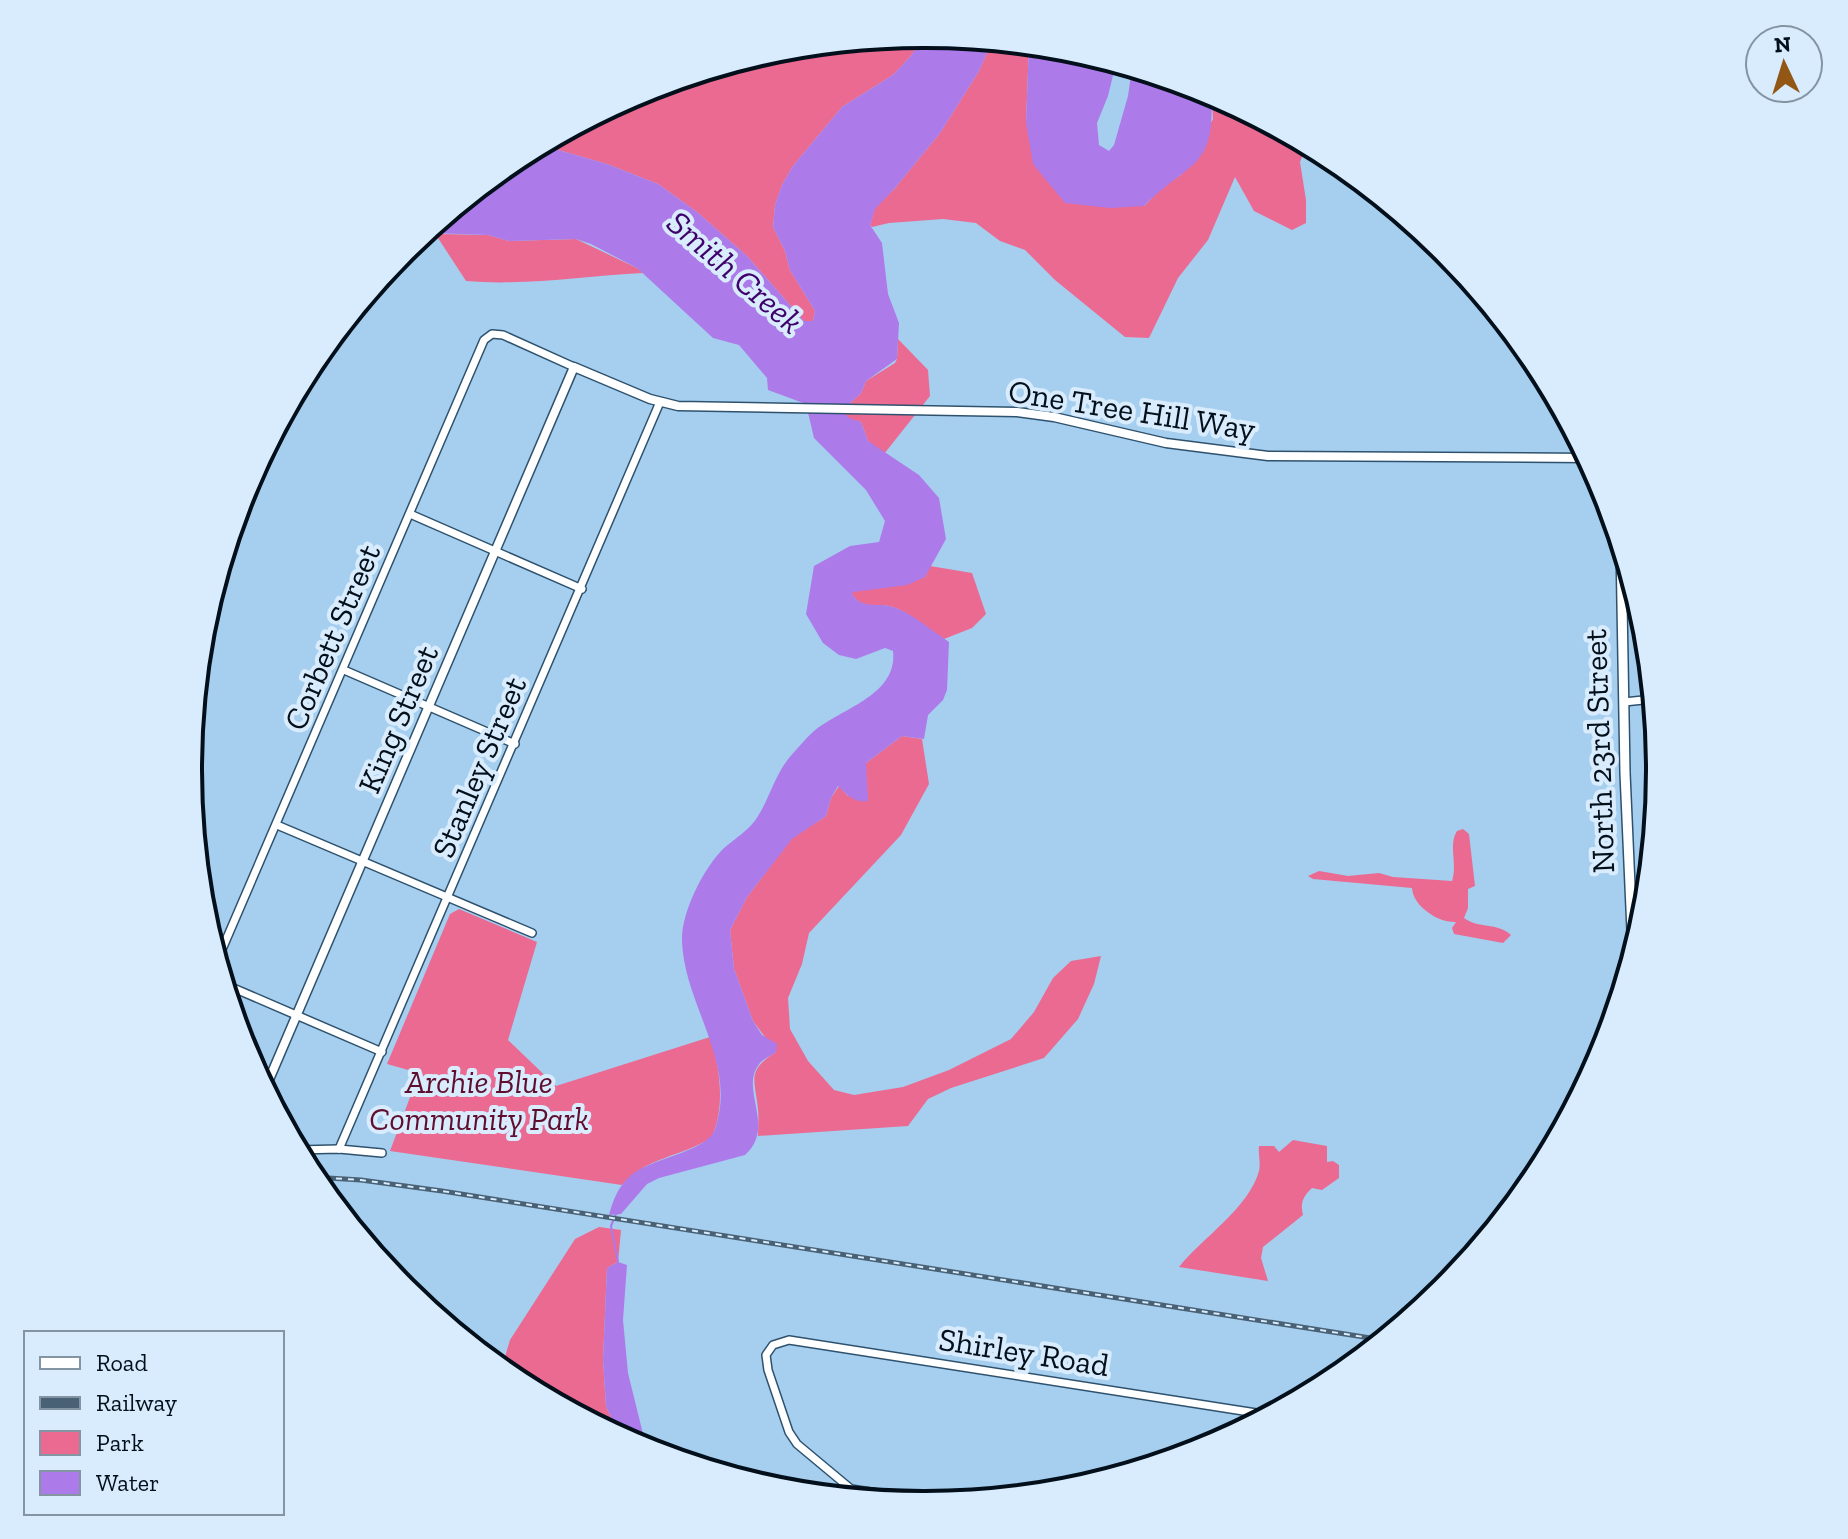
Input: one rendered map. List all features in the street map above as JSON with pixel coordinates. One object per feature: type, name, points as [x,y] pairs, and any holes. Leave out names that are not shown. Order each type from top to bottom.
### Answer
[{"type":"main road","name":"North 23rd Street","points":[[1622,586],[1632,912]]},
{"type":"street","name":"One Tree Hill Way","points":[[492,334],[503,335],[660,402],[690,407],[1043,415],[1166,443],[1268,456],[1575,458]]},
{"type":"street","name":"Corbett Street","points":[[224,945],[484,340],[492,334]]},
{"type":"street","name":"King Street","points":[[271,1076],[574,367]]},
{"type":"street","name":"Stanley Street","points":[[339,1149],[660,402]]},
{"type":"street","points":[[410,514],[582,589]]},
{"type":"street","points":[[344,670],[515,744]]},
{"type":"street","points":[[1624,702],[1642,700]]},
{"type":"street","points":[[277,825],[532,933]]},
{"type":"street","points":[[238,990],[382,1052]]},
{"type":"street","points":[[311,1150],[382,1153]]},
{"type":"street","name":"Shirley Road","points":[[848,1487],[797,1444],[789,1432],[766,1362],[766,1355],[773,1345],[789,1340],[1252,1412]]},
{"type":"green space","points":[[916,48],[893,75],[842,107],[793,166],[782,185],[775,205],[773,227],[790,270],[815,311],[813,321],[804,321],[747,256],[697,212],[658,184],[607,164],[556,149],[648,103],[737,73],[830,54]]},
{"type":"green space","points":[[987,51],[1029,56],[1026,123],[1144,206],[1166,184],[1181,175],[1213,119],[1212,108],[1243,122],[1302,156],[1300,162],[1306,223],[1292,230],[1254,211],[1235,177],[1208,240],[1178,278],[1149,338],[1125,337],[1055,280],[1025,250],[1000,241],[976,223],[943,219],[872,227],[875,208],[940,133],[979,71]]},
{"type":"green space","points":[[441,234],[488,235],[509,241],[576,239],[643,273],[532,281],[466,281],[438,238]]},
{"type":"green space","points":[[898,339],[928,370],[930,396],[884,454],[868,441],[861,422],[849,419],[842,411],[861,393],[866,381],[895,363]]},
{"type":"green space","points":[[930,566],[972,573],[986,614],[972,628],[944,639],[900,610],[865,604],[852,594],[925,577]]},
{"type":"green space","points":[[902,736],[922,739],[929,784],[901,835],[809,933],[802,964],[788,998],[790,1029],[808,1061],[834,1090],[854,1095],[903,1087],[949,1070],[1011,1039],[1034,1012],[1053,978],[1071,961],[1101,956],[1094,984],[1078,1019],[1044,1058],[951,1088],[928,1099],[908,1126],[758,1136],[756,1070],[776,1052],[753,1021],[734,969],[730,930],[747,897],[792,838],[826,816],[831,798],[839,786],[848,796],[866,763]]},
{"type":"green space","points":[[1463,829],[1469,834],[1475,886],[1468,889],[1468,908],[1464,918],[1506,931],[1511,935],[1503,943],[1454,934],[1452,928],[1456,922],[1442,920],[1428,912],[1413,895],[1412,888],[1313,879],[1308,876],[1319,871],[1348,876],[1379,873],[1393,877],[1452,881],[1454,837],[1457,831]]},
{"type":"green space","name":"Archie Blue Community Park","points":[[459,909],[537,942],[508,1040],[556,1086],[710,1037],[720,1088],[719,1114],[711,1138],[652,1163],[622,1185],[390,1151],[419,1073],[387,1064],[450,914]]},
{"type":"green space","points":[[1293,1140],[1327,1146],[1327,1162],[1333,1161],[1339,1165],[1339,1178],[1322,1190],[1312,1188],[1303,1200],[1303,1215],[1263,1247],[1261,1258],[1268,1281],[1179,1267],[1246,1198],[1259,1171],[1259,1146],[1274,1146],[1279,1152]]},
{"type":"green space","points":[[599,1227],[621,1230],[618,1262],[607,1268],[603,1359],[606,1407],[613,1421],[563,1394],[505,1356],[510,1340],[575,1239]]},
{"type":"water","name":"Smith Creek","points":[[916,48],[987,51],[979,71],[940,133],[875,209],[870,225],[882,243],[888,294],[899,323],[897,359],[866,381],[861,393],[842,411],[849,418],[861,422],[868,441],[919,475],[939,498],[946,539],[925,577],[907,585],[852,594],[865,604],[900,610],[949,642],[947,690],[943,700],[928,715],[924,739],[902,736],[866,763],[868,801],[855,800],[838,786],[826,816],[792,839],[747,897],[730,930],[734,969],[753,1021],[762,1035],[777,1044],[776,1052],[761,1062],[754,1073],[758,1132],[754,1144],[745,1155],[659,1178],[647,1184],[621,1214],[609,1215],[616,1195],[628,1178],[648,1165],[701,1144],[715,1129],[720,1105],[720,1081],[685,965],[682,941],[685,918],[708,868],[723,849],[755,821],[789,758],[814,731],[866,699],[887,679],[893,651],[885,648],[856,659],[839,655],[823,643],[806,614],[814,566],[850,546],[879,542],[885,521],[866,490],[814,438],[806,404],[768,390],[767,378],[739,345],[713,338],[637,268],[576,239],[509,241],[488,235],[441,233],[485,197],[556,149],[607,164],[658,184],[697,212],[747,256],[804,321],[813,321],[815,311],[790,270],[773,227],[775,205],[782,185],[793,166],[842,107],[893,75]]},
{"type":"water","points":[[1029,56],[1113,74],[1097,123],[1099,145],[1109,151],[1114,145],[1130,79],[1211,108],[1209,137],[1197,161],[1144,206],[1110,208],[1065,203],[1033,164],[1026,123]]},
{"type":"water","points":[[618,1262],[627,1265],[623,1320],[628,1373],[643,1434],[613,1421],[606,1407],[603,1359],[607,1268]]},
{"type":"waterway","points":[[616,1214],[611,1226],[618,1262]]},
{"type":"railway","points":[[330,1178],[442,1191],[1368,1338]]}]
